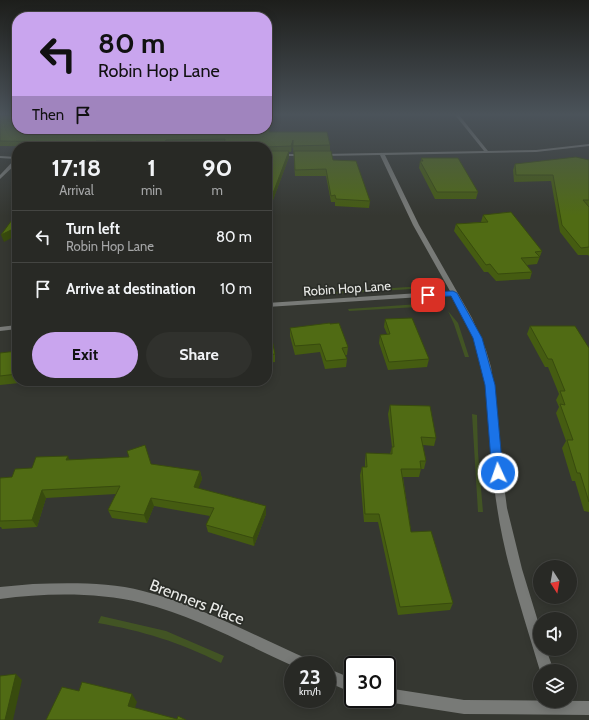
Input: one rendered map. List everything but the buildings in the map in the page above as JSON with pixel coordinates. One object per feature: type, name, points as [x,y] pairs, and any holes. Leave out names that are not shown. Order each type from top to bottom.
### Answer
[{"type":"street","points":[[483,149],[486,152]]},
{"type":"street","points":[[315,155],[544,151],[562,149]]},
{"type":"street","points":[[382,154],[410,217],[472,327],[487,370],[496,433],[498,486],[516,572],[533,626]]},
{"type":"street","points":[[272,155],[308,155]]},
{"type":"street","points":[[0,157],[12,158]]},
{"type":"street","points":[[0,178],[12,165]]},
{"type":"street","name":"Robin Hop Lane","points":[[272,305],[453,293]]},
{"type":"street","points":[[0,329],[12,328]]},
{"type":"street","name":"Brenners Place","points":[[0,593],[35,590],[66,590],[142,597],[185,612],[285,656]]},
{"type":"street","points":[[396,696],[464,707],[533,706]]},
{"type":"street","points":[[577,707],[589,708]]},
{"type":"green space","points":[[423,286],[411,289],[334,294],[333,292]]},
{"type":"green space","points":[[419,304],[434,306],[349,311],[348,309]]},
{"type":"green space","points":[[448,311],[458,323],[469,357],[465,357]]},
{"type":"green space","points":[[472,414],[477,415],[478,453],[483,512],[478,512]]},
{"type":"green space","points":[[101,616],[166,631],[224,656],[221,663],[161,638],[98,623]]},
{"type":"route","points":[[428,295],[453,293],[472,327],[482,349],[490,385],[496,433],[498,473]]}]
